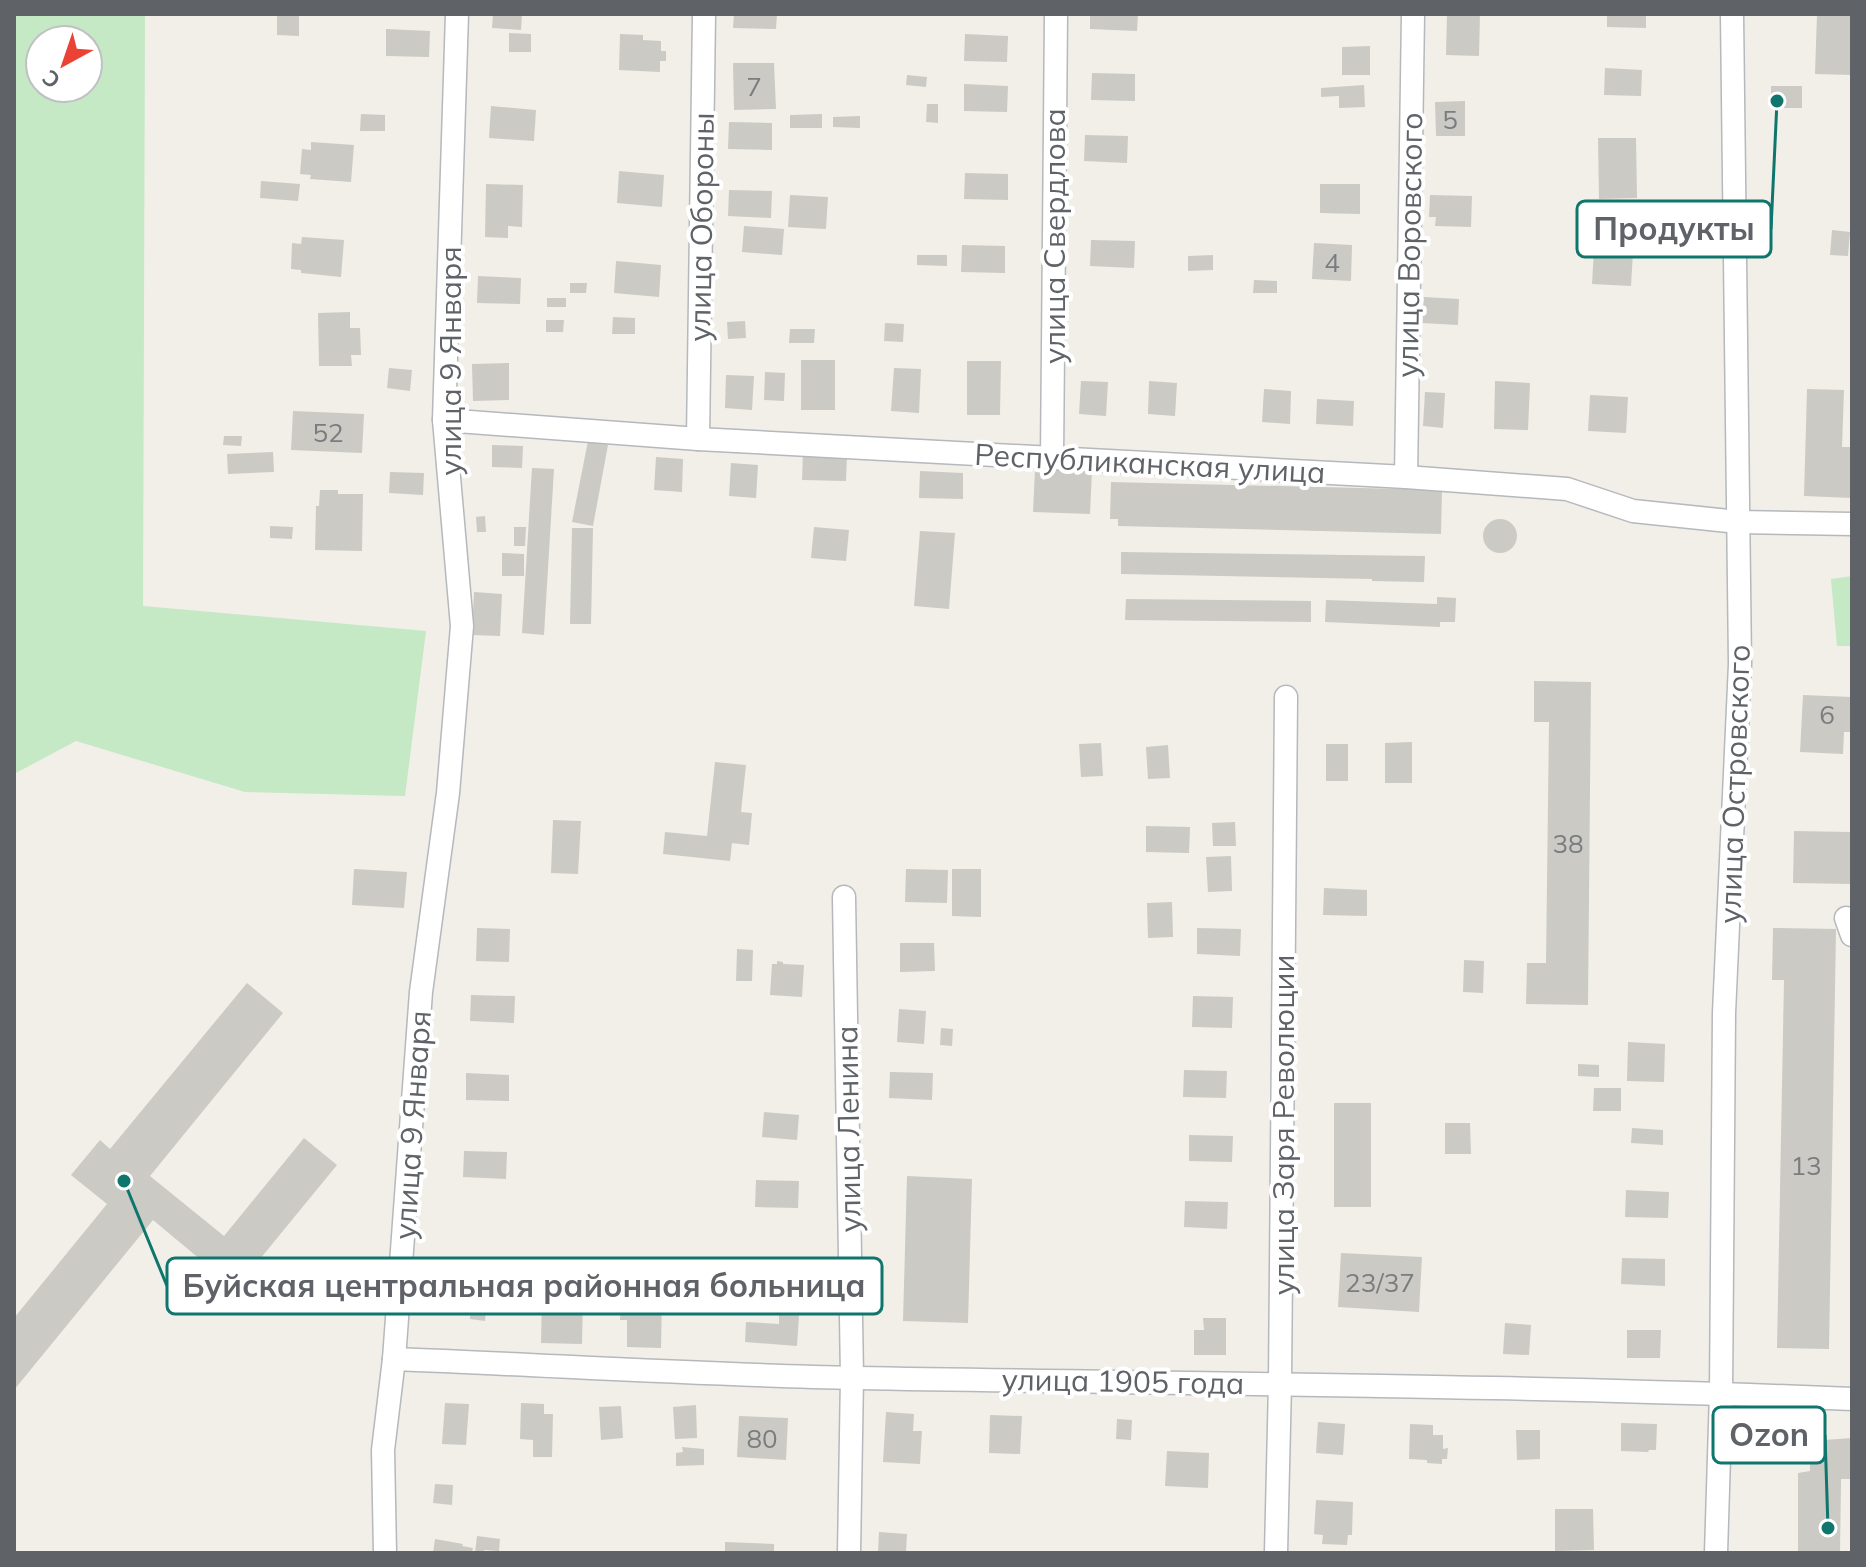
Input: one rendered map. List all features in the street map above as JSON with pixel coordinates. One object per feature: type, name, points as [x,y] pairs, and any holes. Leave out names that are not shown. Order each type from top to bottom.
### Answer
[{"type":"street","name":"улица 9 Января","points":[[385,1553],[383,1450],[394,1359],[421,992],[448,793],[462,626],[444,420],[457,14]]},
{"type":"street","name":"улица Обороны","points":[[698,439],[704,14]]},
{"type":"street","name":"улица Свердлова","points":[[1052,458],[1056,14]]},
{"type":"street","name":"улица Воровского","points":[[1406,477],[1413,14]]},
{"type":"street","name":"улица Островского","points":[[1716,1553],[1721,1393],[1724,1013],[1740,664],[1732,14]]},
{"type":"street","name":"Республиканская улица","points":[[444,420],[698,439],[1406,477],[1567,489],[1633,511],[1738,522],[1852,524]]},
{"type":"street","name":"улица Заря Революции","points":[[1276,1553],[1286,697]]},
{"type":"street","name":"улица Ленина","points":[[844,897],[852,1377],[849,1553]]},
{"type":"street","name":"улица 1905 года","points":[[394,1359],[852,1377],[1280,1383],[1852,1399]]},
{"type":"green space","points":[[14,14],[145,14],[143,606],[426,631],[405,796],[245,792],[76,741],[14,774]]},
{"type":"green space","points":[[1852,576],[1852,646],[1837,646],[1831,579]]},
{"type":"building","points":[[277,14],[299,14],[299,36],[277,35]]},
{"type":"building","points":[[493,14],[522,14],[521,30],[492,28]]},
{"type":"building","points":[[734,14],[777,14],[776,29],[733,28]]},
{"type":"building","points":[[1090,14],[1138,14],[1137,31],[1090,29]]},
{"type":"building","points":[[1447,14],[1480,14],[1479,56],[1446,55]]},
{"type":"building","points":[[1607,14],[1646,14],[1646,28],[1607,27]]},
{"type":"building","points":[[1817,14],[1852,14],[1852,75],[1815,74]]},
{"type":"building","points":[[386,29],[430,31],[429,57],[386,56]]},
{"type":"building","points":[[509,33],[531,34],[531,52],[509,52]]},
{"type":"building","points":[[620,34],[643,35],[643,40],[661,41],[661,51],[666,51],[666,61],[660,61],[660,72],[619,70]]},
{"type":"building","points":[[965,34],[1008,36],[1007,62],[964,61]]},
{"type":"building","points":[[1370,46],[1370,75],[1342,75],[1342,47]]},
{"type":"building","points":[[733,63],[774,63],[776,109],[734,110]]},
{"type":"building","points":[[1605,68],[1642,70],[1641,96],[1604,95]]},
{"type":"building","points":[[1092,73],[1135,74],[1135,101],[1091,100]]},
{"type":"building","points":[[907,75],[927,77],[926,87],[906,85]]},
{"type":"building","points":[[964,84],[1008,86],[1007,112],[964,111]]},
{"type":"building","points":[[1364,85],[1365,107],[1339,108],[1339,96],[1321,97],[1321,88]]},
{"type":"building","points":[[1771,86],[1802,86],[1802,108],[1771,108]]},
{"type":"building","points":[[1465,101],[1465,136],[1436,136],[1435,102]]},
{"type":"building","points":[[927,104],[938,104],[938,123],[926,122]]},
{"type":"building","points":[[491,106],[536,110],[534,141],[489,138]]},
{"type":"building","points":[[361,114],[385,115],[385,131],[360,131]]},
{"type":"building","points":[[822,114],[822,128],[790,128],[790,115]]},
{"type":"building","points":[[860,116],[860,128],[833,127],[833,117]]},
{"type":"building","points":[[729,122],[772,123],[772,150],[728,149]]},
{"type":"building","points":[[1085,135],[1128,136],[1127,163],[1084,161]]},
{"type":"building","points":[[1598,138],[1636,138],[1637,198],[1599,199]]},
{"type":"building","points":[[311,142],[354,145],[351,182],[310,179],[311,175],[300,174],[302,149],[311,150]]},
{"type":"building","points":[[619,171],[664,175],[662,207],[617,203]]},
{"type":"building","points":[[965,173],[1008,174],[1008,200],[964,199]]},
{"type":"building","points":[[261,181],[300,184],[298,201],[260,198]]},
{"type":"building","points":[[486,184],[523,185],[522,227],[508,226],[508,238],[485,237]]},
{"type":"building","points":[[1320,184],[1360,184],[1360,214],[1320,213]]},
{"type":"building","points":[[729,190],[772,191],[771,218],[728,216]]},
{"type":"building","points":[[790,195],[828,197],[826,229],[788,227]]},
{"type":"building","points":[[1430,195],[1472,196],[1471,227],[1435,226],[1436,217],[1429,217]]},
{"type":"building","points":[[744,226],[784,229],[782,255],[742,252]]},
{"type":"building","points":[[1832,230],[1850,232],[1848,256],[1830,255]]},
{"type":"building","points":[[302,237],[344,240],[341,277],[291,269],[292,243],[301,244]]},
{"type":"building","points":[[1091,240],[1135,241],[1134,268],[1090,266]]},
{"type":"building","points":[[1314,243],[1352,245],[1351,281],[1312,279]]},
{"type":"building","points":[[962,245],[1005,246],[1005,273],[961,272]]},
{"type":"building","points":[[1594,250],[1633,252],[1631,286],[1592,284]]},
{"type":"building","points":[[917,255],[947,255],[947,266],[917,265]]},
{"type":"building","points":[[1213,255],[1213,270],[1188,271],[1188,256]]},
{"type":"building","points":[[616,261],[661,265],[659,297],[614,293]]},
{"type":"building","points":[[478,276],[521,278],[520,304],[477,303]]},
{"type":"building","points":[[1254,280],[1277,281],[1277,293],[1253,293]]},
{"type":"building","points":[[570,283],[587,283],[586,293],[570,293]]},
{"type":"building","points":[[1424,297],[1459,299],[1458,325],[1422,323]]},
{"type":"building","points":[[547,298],[566,298],[566,307],[547,307]]},
{"type":"building","points":[[350,312],[350,328],[360,328],[361,355],[351,355],[352,366],[319,366],[318,313]]},
{"type":"building","points":[[613,317],[635,318],[635,334],[612,334]]},
{"type":"building","points":[[546,320],[564,320],[563,332],[546,332]]},
{"type":"building","points":[[745,321],[746,338],[728,339],[727,322]]},
{"type":"building","points":[[885,323],[904,324],[903,342],[884,341]]},
{"type":"building","points":[[790,329],[815,329],[814,343],[789,343]]},
{"type":"building","points":[[801,360],[835,360],[835,410],[801,410]]},
{"type":"building","points":[[967,361],[1001,361],[1000,415],[967,415]]},
{"type":"building","points":[[509,363],[509,400],[473,401],[472,364]]},
{"type":"building","points":[[389,368],[412,370],[410,391],[387,388]]},
{"type":"building","points":[[894,368],[921,369],[919,413],[891,411]]},
{"type":"building","points":[[765,372],[785,373],[784,401],[764,400]]},
{"type":"building","points":[[726,375],[754,376],[752,410],[725,408]]},
{"type":"building","points":[[1081,381],[1108,382],[1106,416],[1079,414]]},
{"type":"building","points":[[1149,381],[1177,383],[1175,416],[1148,414]]},
{"type":"building","points":[[1495,381],[1530,383],[1528,430],[1494,429]]},
{"type":"building","points":[[1264,389],[1291,391],[1290,424],[1262,422]]},
{"type":"building","points":[[1807,389],[1844,390],[1842,447],[1852,447],[1852,498],[1804,496]]},
{"type":"building","points":[[1425,392],[1445,393],[1443,428],[1423,426]]},
{"type":"building","points":[[1590,395],[1628,397],[1626,433],[1588,431]]},
{"type":"building","points":[[1317,399],[1354,401],[1353,426],[1316,424]]},
{"type":"building","points":[[293,411],[364,414],[362,453],[291,450]]},
{"type":"building","points":[[224,436],[242,436],[241,446],[223,445]]},
{"type":"building","points":[[588,441],[608,445],[593,526],[572,522]]},
{"type":"building","points":[[492,445],[523,446],[522,468],[492,467]]},
{"type":"building","points":[[273,452],[274,472],[228,474],[227,454]]},
{"type":"building","points":[[803,453],[847,454],[846,481],[802,480]]},
{"type":"building","points":[[656,457],[683,459],[682,492],[654,490]]},
{"type":"building","points":[[731,463],[758,465],[756,498],[729,496]]},
{"type":"building","points":[[532,468],[554,469],[544,635],[522,633]]},
{"type":"building","points":[[1035,470],[1092,471],[1090,514],[1033,512]]},
{"type":"building","points":[[920,471],[963,473],[963,499],[919,498]]},
{"type":"building","points":[[390,472],[424,473],[423,495],[389,493]]},
{"type":"building","points":[[1111,482],[1442,490],[1441,534],[1118,526],[1118,519],[1110,519]]},
{"type":"building","points":[[320,490],[363,494],[362,551],[315,550],[316,506],[319,506]]},
{"type":"building","points":[[485,516],[486,532],[477,532],[476,517]]},
{"type":"building","points":[[1500,519],[1512,524],[1517,536],[1512,548],[1500,553],[1488,548],[1483,536],[1488,524]]},
{"type":"building","points":[[270,526],[293,527],[292,539],[270,538]]},
{"type":"building","points":[[514,527],[526,527],[525,546],[514,546]]},
{"type":"building","points":[[814,527],[849,530],[846,561],[811,558]]},
{"type":"building","points":[[572,528],[593,528],[591,624],[570,624]]},
{"type":"building","points":[[920,531],[955,533],[949,609],[914,606]]},
{"type":"building","points":[[1121,552],[1425,556],[1424,582],[1121,574]]},
{"type":"building","points":[[502,553],[524,554],[524,576],[502,576]]},
{"type":"building","points":[[474,592],[502,594],[500,636],[472,635]]},
{"type":"building","points":[[1437,597],[1456,598],[1455,622],[1440,622],[1440,627],[1325,622],[1326,600],[1437,604]]},
{"type":"building","points":[[1126,599],[1311,601],[1311,622],[1125,620]]},
{"type":"building","points":[[1534,681],[1591,682],[1588,1005],[1526,1004],[1527,963],[1546,963],[1549,722],[1534,722]]},
{"type":"building","points":[[1803,695],[1852,697],[1852,732],[1844,732],[1843,754],[1800,752]]},
{"type":"building","points":[[1412,742],[1412,783],[1385,783],[1385,743]]},
{"type":"building","points":[[1101,743],[1103,776],[1081,777],[1079,744]]},
{"type":"building","points":[[1326,744],[1348,744],[1348,781],[1326,781]]},
{"type":"building","points":[[1168,745],[1170,778],[1148,779],[1146,747]]},
{"type":"building","points":[[715,762],[746,765],[741,812],[752,813],[749,845],[732,843],[730,861],[663,854],[665,832],[707,836]]},
{"type":"building","points":[[553,820],[581,821],[578,874],[551,873]]},
{"type":"building","points":[[1235,822],[1236,846],[1213,846],[1212,823]]},
{"type":"building","points":[[1146,826],[1190,827],[1189,853],[1146,852]]},
{"type":"building","points":[[1794,831],[1852,832],[1852,884],[1793,883]]},
{"type":"building","points":[[1231,856],[1232,891],[1208,892],[1206,857]]},
{"type":"building","points":[[354,869],[407,872],[404,908],[352,905]]},
{"type":"building","points":[[906,869],[948,870],[947,903],[905,902]]},
{"type":"building","points":[[952,869],[981,869],[981,917],[952,916]]},
{"type":"building","points":[[1324,888],[1367,890],[1367,916],[1323,915]]},
{"type":"building","points":[[1172,902],[1173,937],[1148,938],[1147,903]]},
{"type":"building","points":[[477,928],[510,929],[509,962],[476,961]]},
{"type":"building","points":[[1197,928],[1241,929],[1240,956],[1197,954]]},
{"type":"building","points":[[1773,928],[1836,929],[1829,1349],[1777,1348],[1784,980],[1772,980]]},
{"type":"building","points":[[900,943],[934,943],[935,971],[900,972]]},
{"type":"building","points":[[737,949],[753,950],[752,981],[736,981]]},
{"type":"building","points":[[1464,960],[1484,961],[1483,993],[1463,992]]},
{"type":"building","points":[[777,961],[804,965],[802,997],[770,995],[772,964],[777,964]]},
{"type":"building","points":[[247,983],[283,1013],[150,1176],[224,1236],[304,1138],[337,1165],[214,1315],[179,1286],[201,1260],[153,1220],[14,1390],[14,1318],[107,1204],[71,1175],[100,1140],[110,1149]]},
{"type":"building","points":[[471,995],[515,996],[514,1023],[470,1021]]},
{"type":"building","points":[[1193,996],[1233,997],[1232,1028],[1192,1027]]},
{"type":"building","points":[[899,1009],[926,1011],[924,1044],[897,1042]]},
{"type":"building","points":[[941,1028],[953,1029],[952,1046],[940,1045]]},
{"type":"building","points":[[1628,1042],[1665,1044],[1664,1082],[1627,1081]]},
{"type":"building","points":[[1578,1064],[1599,1065],[1599,1077],[1578,1076]]},
{"type":"building","points":[[1184,1070],[1227,1071],[1226,1098],[1183,1097]]},
{"type":"building","points":[[890,1072],[933,1073],[932,1100],[889,1098]]},
{"type":"building","points":[[466,1073],[509,1075],[509,1101],[466,1100]]},
{"type":"building","points":[[1594,1088],[1621,1088],[1621,1111],[1593,1111]]},
{"type":"building","points":[[1334,1103],[1371,1103],[1371,1207],[1334,1207]]},
{"type":"building","points":[[764,1112],[799,1115],[797,1140],[762,1137]]},
{"type":"building","points":[[1445,1123],[1470,1123],[1471,1154],[1445,1154]]},
{"type":"building","points":[[1632,1128],[1663,1130],[1663,1145],[1631,1143]]},
{"type":"building","points":[[1189,1135],[1233,1136],[1232,1162],[1189,1161]]},
{"type":"building","points":[[464,1151],[507,1152],[506,1179],[463,1177]]},
{"type":"building","points":[[907,1176],[972,1179],[968,1323],[903,1321]]},
{"type":"building","points":[[756,1180],[799,1181],[798,1208],[755,1207]]},
{"type":"building","points":[[1626,1190],[1669,1192],[1668,1218],[1625,1217]]},
{"type":"building","points":[[1185,1201],[1228,1202],[1227,1229],[1184,1227]]},
{"type":"building","points":[[1341,1253],[1422,1257],[1419,1312],[1338,1307]]},
{"type":"building","points":[[1622,1258],[1665,1259],[1665,1286],[1621,1284]]},
{"type":"building","points":[[458,1275],[486,1277],[485,1300],[492,1301],[491,1309],[486,1308],[485,1321],[470,1319],[471,1305],[456,1304]]},
{"type":"building","points":[[621,1293],[662,1294],[661,1348],[627,1347],[627,1320],[620,1320]]},
{"type":"building","points":[[542,1295],[583,1297],[582,1344],[541,1343]]},
{"type":"building","points":[[779,1313],[799,1315],[797,1346],[745,1342],[746,1322],[779,1324]]},
{"type":"building","points":[[1203,1318],[1226,1318],[1226,1355],[1194,1355],[1194,1330],[1204,1330]]},
{"type":"building","points":[[1505,1323],[1531,1325],[1529,1355],[1503,1354]]},
{"type":"building","points":[[1627,1330],[1661,1330],[1660,1358],[1627,1358]]},
{"type":"building","points":[[445,1403],[469,1404],[466,1445],[442,1444]]},
{"type":"building","points":[[521,1403],[544,1404],[544,1414],[553,1414],[552,1457],[533,1457],[533,1440],[520,1439]]},
{"type":"building","points":[[696,1405],[697,1438],[675,1439],[673,1407]]},
{"type":"building","points":[[621,1406],[623,1438],[601,1440],[599,1407]]},
{"type":"building","points":[[886,1412],[914,1414],[913,1431],[922,1431],[920,1464],[883,1462]]},
{"type":"building","points":[[990,1415],[1022,1416],[1020,1454],[989,1453]]},
{"type":"building","points":[[739,1416],[788,1418],[786,1460],[737,1457]]},
{"type":"building","points":[[1117,1419],[1132,1420],[1131,1440],[1116,1439]]},
{"type":"building","points":[[1318,1422],[1345,1424],[1343,1455],[1316,1453]]},
{"type":"building","points":[[1621,1423],[1657,1424],[1656,1450],[1621,1451]]},
{"type":"building","points":[[1410,1424],[1433,1425],[1433,1435],[1443,1435],[1443,1449],[1448,1448],[1447,1459],[1442,1459],[1442,1464],[1409,1459]]},
{"type":"building","points":[[1516,1430],[1540,1430],[1540,1459],[1517,1460]]},
{"type":"building","points":[[1852,1438],[1852,1479],[1841,1479],[1840,1553],[1798,1553],[1798,1473],[1810,1471],[1810,1441]]},
{"type":"building","points":[[682,1447],[704,1449],[704,1465],[676,1466],[676,1453],[683,1452]]},
{"type":"building","points":[[1167,1451],[1209,1453],[1208,1488],[1165,1486]]},
{"type":"building","points":[[435,1484],[453,1485],[452,1505],[433,1503]]},
{"type":"building","points":[[1316,1500],[1353,1502],[1352,1535],[1348,1535],[1347,1545],[1322,1544],[1323,1535],[1314,1534]]},
{"type":"building","points":[[1555,1509],[1593,1509],[1594,1550],[1555,1551]]},
{"type":"building","points":[[879,1532],[907,1534],[906,1553],[878,1553]]},
{"type":"building","points":[[477,1536],[500,1539],[499,1551],[475,1553]]},
{"type":"building","points":[[435,1539],[463,1544],[473,1548],[472,1553],[433,1553]]},
{"type":"building","points":[[725,1542],[774,1544],[774,1553],[725,1553]]},
{"type":"place","name":"Продукты","points":[[1777,101]]},
{"type":"place","name":"Буйская центральная районная больница","points":[[124,1181]]},
{"type":"place","name":"Ozon","points":[[1828,1528]]}]
